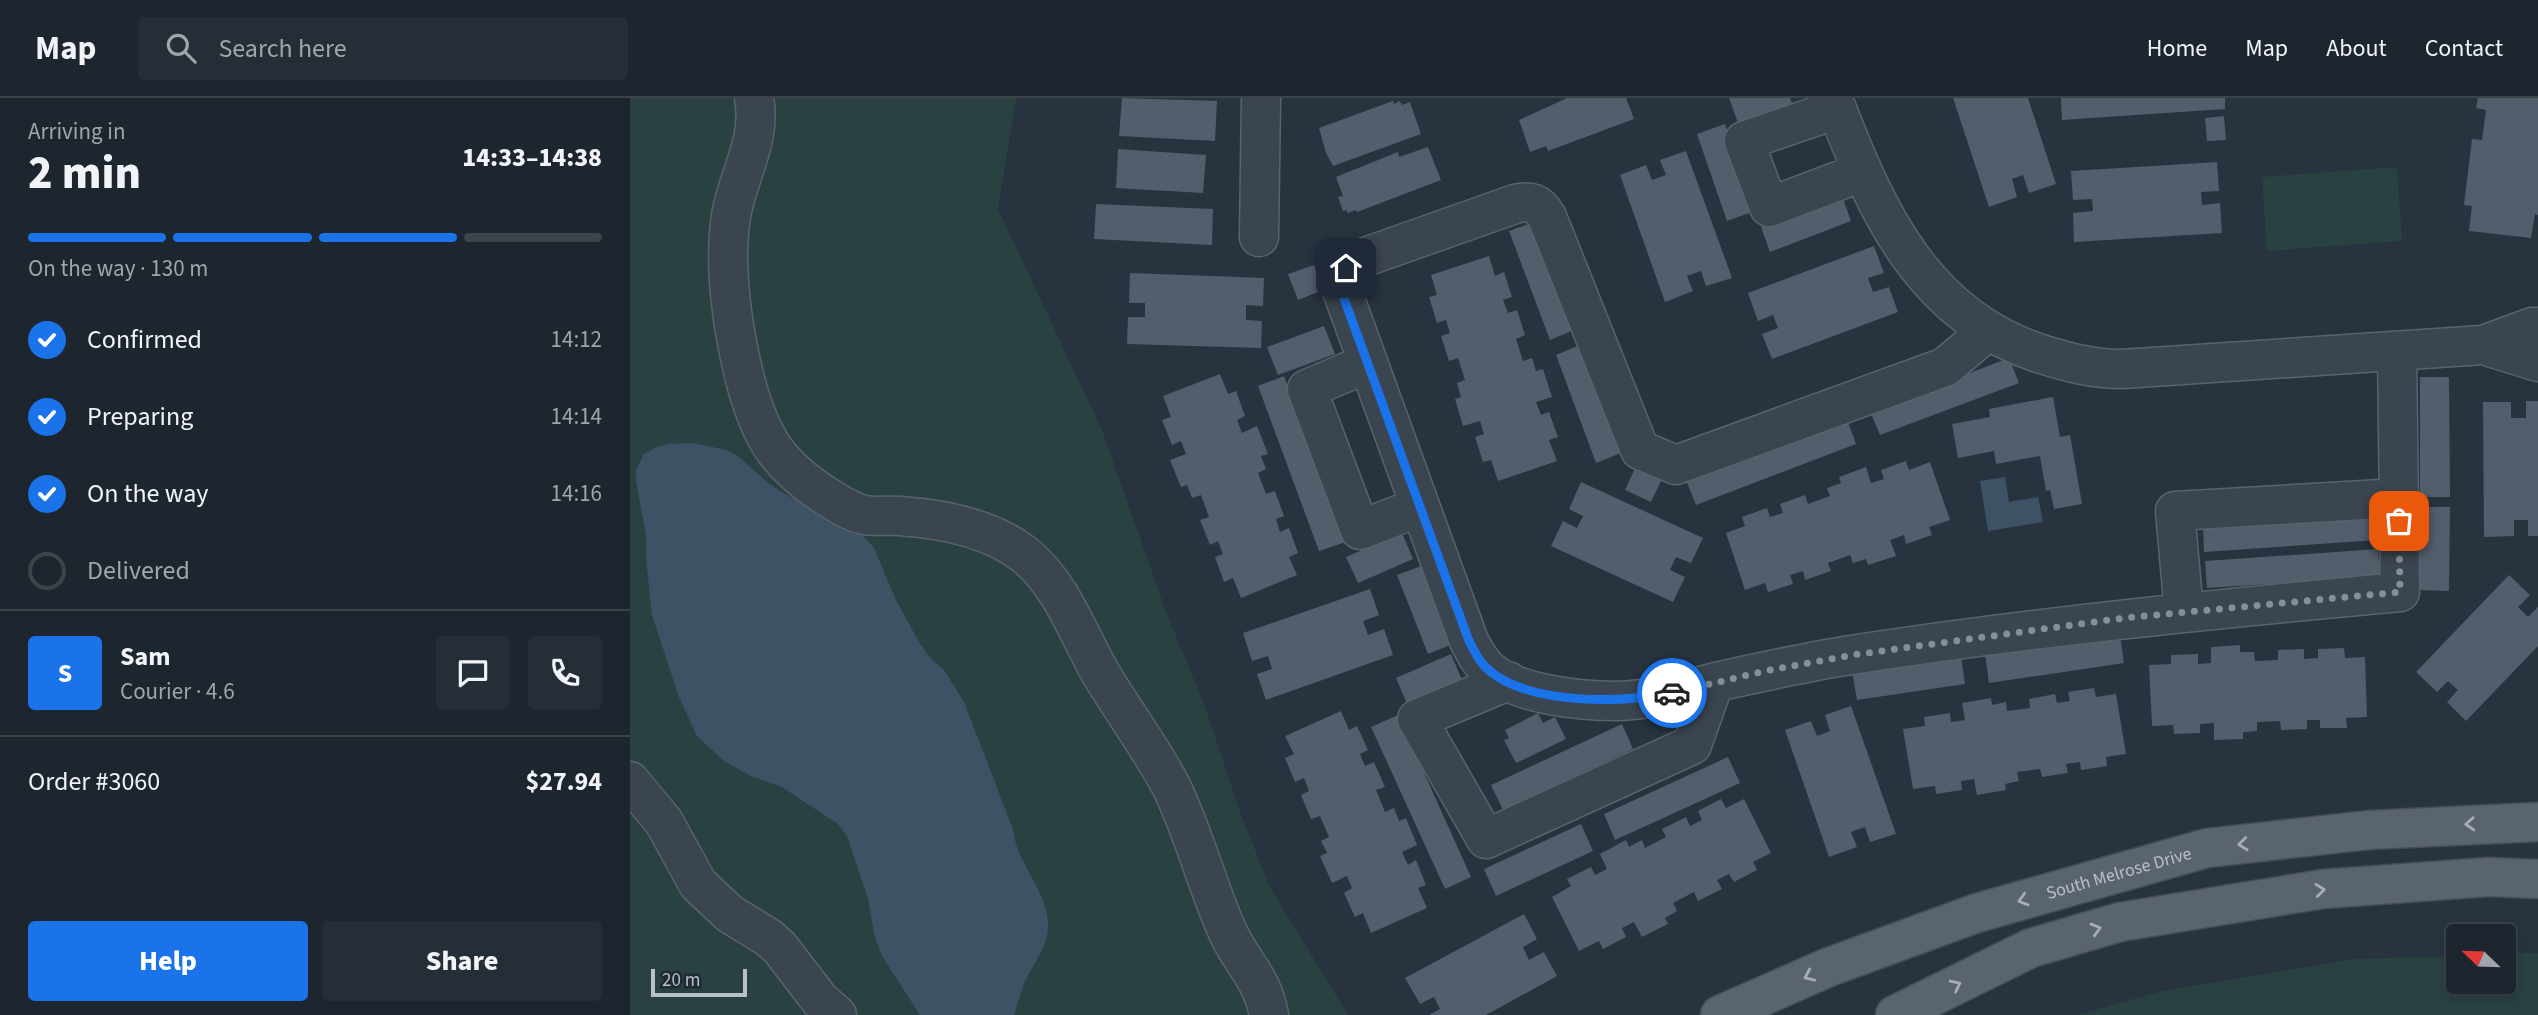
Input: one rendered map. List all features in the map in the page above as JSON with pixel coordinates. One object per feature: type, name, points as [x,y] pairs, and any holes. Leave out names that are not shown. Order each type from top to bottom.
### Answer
[{"type":"main road","name":"South Melrose Drive","points":[[1720,1015],[1829,967],[1977,914],[2207,848],[2369,830],[2538,822]]},
{"type":"main road","points":[[1895,1015],[2031,948],[2120,922],[2323,889],[2488,877],[2538,879]]},
{"type":"street","points":[[754,98],[756,125],[753,144],[732,216],[730,277],[734,318],[746,383],[767,439],[777,456],[798,476],[850,510],[860,514],[925,518],[962,526],[1003,541],[1045,574],[1099,670],[1171,786],[1181,806],[1207,884],[1225,927],[1238,953],[1256,975],[1269,1015]]},
{"type":"street","points":[[1259,237],[1261,98]]},
{"type":"street","points":[[1861,172],[1898,240],[1946,299],[1988,331],[2067,363],[2101,369],[2483,345],[2538,327]]},
{"type":"street","points":[[1988,331],[1945,367],[1676,465],[1640,450],[1547,216],[1537,204],[1530,201],[1515,204],[1351,262],[1340,285],[1419,507],[1469,641],[1479,660],[1508,681],[1537,691],[1618,701],[1648,698],[1852,655],[2184,612],[2400,592],[2397,351]]},
{"type":"street","points":[[2483,345],[2538,362]]},
{"type":"street","points":[[1368,363],[1307,388],[1360,530],[1419,507]]},
{"type":"street","points":[[2184,612],[2175,511],[2398,498]]},
{"type":"street","points":[[1508,681],[1417,719],[1486,839],[1692,745],[1714,683]]},
{"type":"street","points":[[630,781],[664,821],[698,884],[730,914],[780,948],[820,1000],[836,1015]]},
{"type":"green space","points":[[630,98],[1016,98],[998,209],[1102,430],[1165,609],[1207,712],[1239,809],[1269,885],[1348,1015],[630,1015]]},
{"type":"green space","points":[[2397,167],[2402,241],[2267,251],[2262,177]]},
{"type":"green space","points":[[2538,953],[2538,1015],[2077,1015],[2162,991],[2354,959],[2446,956],[2446,994],[2516,994],[2516,954]]},
{"type":"water","points":[[692,443],[727,450],[785,494],[858,531],[873,546],[896,600],[920,644],[944,670],[964,702],[1014,832],[1020,855],[1044,902],[1047,915],[1045,942],[1026,979],[1014,1015],[920,1015],[882,956],[874,934],[868,898],[847,836],[838,824],[782,787],[751,776],[724,761],[697,736],[679,697],[652,615],[646,536],[636,480],[636,470],[644,454],[668,444]]},
{"type":"water","points":[[2005,477],[2009,502],[2038,497],[2043,522],[1988,531],[1980,481]]},
{"type":"building","points":[[1122,98],[1217,101],[1215,141],[1119,136]]},
{"type":"building","points":[[1567,98],[1626,98],[1634,119],[1548,151],[1546,146],[1530,152],[1519,120]]},
{"type":"building","points":[[1729,98],[1790,98],[1792,103],[1738,123]]},
{"type":"building","points":[[1953,98],[2028,98],[2056,184],[2029,193],[2023,175],[2012,179],[2017,197],[1989,207]]},
{"type":"building","points":[[2061,98],[2225,98],[2225,109],[2062,120]]},
{"type":"building","points":[[2478,98],[2538,98],[2538,215],[2535,214],[2531,238],[2469,231],[2472,206],[2464,205],[2472,139],[2482,140],[2486,110],[2476,108]]},
{"type":"building","points":[[1393,101],[1394,104],[1400,101],[1402,105],[1410,102],[1421,134],[1333,166],[1319,128]]},
{"type":"building","points":[[2224,116],[2226,140],[2207,141],[2205,118]]},
{"type":"building","points":[[1725,124],[1755,211],[1727,221],[1697,134]]},
{"type":"building","points":[[1428,147],[1441,180],[1357,212],[1343,211],[1338,197],[1343,196],[1336,177],[1398,152],[1399,157]]},
{"type":"building","points":[[1118,149],[1206,155],[1203,193],[1116,188]]},
{"type":"building","points":[[1686,151],[1732,278],[1706,286],[1701,271],[1687,276],[1693,291],[1665,302],[1620,175],[1646,165],[1652,180],[1666,175],[1660,160]]},
{"type":"building","points":[[2217,162],[2219,191],[2201,192],[2202,205],[2220,203],[2222,233],[2074,242],[2073,213],[2093,211],[2092,199],[2073,200],[2071,171]]},
{"type":"building","points":[[1842,196],[1851,221],[1770,252],[1761,227]]},
{"type":"building","points":[[1096,204],[1213,209],[1212,245],[1094,239]]},
{"type":"building","points":[[1534,222],[1574,330],[1550,340],[1509,231]]},
{"type":"building","points":[[1874,246],[1884,273],[1868,278],[1873,292],[1889,287],[1898,312],[1772,359],[1762,334],[1778,328],[1773,315],[1758,321],[1748,293]]},
{"type":"building","points":[[1489,256],[1495,276],[1504,272],[1512,297],[1503,300],[1508,313],[1517,310],[1525,335],[1516,339],[1523,361],[1532,358],[1536,371],[1543,369],[1552,397],[1536,402],[1541,415],[1549,412],[1558,437],[1549,440],[1557,461],[1498,481],[1491,460],[1483,462],[1475,437],[1484,434],[1480,421],[1463,426],[1455,399],[1461,397],[1457,383],[1465,380],[1458,358],[1449,361],[1441,336],[1450,333],[1446,320],[1437,323],[1429,297],[1437,295],[1431,275]]},
{"type":"building","points":[[1314,265],[1323,290],[1298,300],[1288,274]]},
{"type":"building","points":[[1130,273],[1264,278],[1263,306],[1246,305],[1246,320],[1262,321],[1261,348],[1127,344],[1128,317],[1145,317],[1145,303],[1129,303]]},
{"type":"building","points":[[1324,326],[1335,354],[1278,375],[1267,347]]},
{"type":"building","points":[[1580,345],[1621,453],[1596,463],[1556,355]]},
{"type":"building","points":[[2009,358],[2019,383],[1880,435],[1870,411]]},
{"type":"building","points":[[1220,374],[1228,394],[1236,391],[1245,416],[1237,420],[1242,433],[1257,426],[1268,454],[1261,456],[1266,469],[1258,473],[1266,494],[1275,491],[1284,516],[1276,519],[1280,532],[1289,528],[1298,553],[1289,557],[1297,575],[1241,598],[1233,578],[1224,582],[1215,557],[1223,554],[1218,541],[1210,545],[1200,520],[1209,517],[1201,495],[1192,498],[1187,485],[1181,487],[1170,460],[1186,454],[1181,441],[1172,445],[1162,420],[1171,417],[1163,396]]},
{"type":"building","points":[[1284,376],[1346,542],[1319,551],[1258,386]]},
{"type":"building","points":[[2420,377],[2449,377],[2450,497],[2420,497]]},
{"type":"building","points":[[2053,397],[2060,437],[2070,435],[2082,504],[2054,509],[2050,490],[2046,491],[2040,456],[1996,464],[1994,451],[1958,458],[1952,424],[1990,417],[1989,409]]},
{"type":"building","points":[[2526,401],[2538,401],[2538,536],[2528,536],[2528,520],[2514,520],[2514,536],[2484,537],[2483,402],[2511,402],[2511,418],[2526,418]]},
{"type":"building","points":[[1847,419],[1856,444],[1696,505],[1686,480]]},
{"type":"building","points":[[1906,461],[1909,470],[1930,462],[1950,520],[1929,527],[1932,535],[1906,544],[1904,535],[1890,540],[1896,556],[1868,565],[1866,559],[1853,563],[1850,555],[1828,563],[1831,571],[1805,580],[1803,571],[1790,575],[1793,584],[1768,592],[1765,583],[1745,590],[1726,533],[1745,526],[1742,517],[1767,508],[1770,517],[1783,513],[1780,504],[1805,495],[1808,504],[1830,496],[1827,488],[1841,483],[1839,477],[1866,467],[1871,483],[1884,479],[1881,470]]},
{"type":"building","points":[[1637,464],[1663,477],[1651,502],[1625,490]]},
{"type":"building","points":[[1581,482],[1703,538],[1691,563],[1676,557],[1670,570],[1685,577],[1673,602],[1551,546],[1563,521],[1577,528],[1583,516],[1569,509]]},
{"type":"building","points":[[2420,507],[2450,507],[2449,591],[2420,590]]},
{"type":"building","points":[[2376,513],[2377,540],[2204,552],[2203,524]]},
{"type":"building","points":[[1402,533],[1413,559],[1358,583],[1346,557]]},
{"type":"building","points":[[2378,549],[2380,577],[2207,588],[2205,561]]},
{"type":"building","points":[[1424,565],[1455,643],[1428,654],[1397,575]]},
{"type":"building","points":[[2509,575],[2530,595],[2518,607],[2528,617],[2538,607],[2538,646],[2466,721],[2447,702],[2458,690],[2448,681],[2437,692],[2416,672]]},
{"type":"building","points":[[1370,589],[1379,615],[1363,621],[1368,635],[1384,629],[1393,655],[1266,700],[1257,674],[1272,669],[1268,656],[1252,661],[1243,633]]},
{"type":"building","points":[[2120,635],[2124,663],[1989,683],[1985,654]]},
{"type":"building","points":[[2240,645],[2240,652],[2254,652],[2255,661],[2278,660],[2278,650],[2304,649],[2304,659],[2318,658],[2318,649],[2344,648],[2345,658],[2365,657],[2367,717],[2346,718],[2347,728],[2320,728],[2320,720],[2307,720],[2307,729],[2281,730],[2280,721],[2257,722],[2257,731],[2243,732],[2243,739],[2214,740],[2214,723],[2200,724],[2200,733],[2174,734],[2173,725],[2152,726],[2149,665],[2171,664],[2171,655],[2198,654],[2198,664],[2211,663],[2211,647]]},
{"type":"building","points":[[1451,654],[1462,680],[1407,704],[1396,678]]},
{"type":"building","points":[[1961,656],[1965,684],[1857,700],[1852,671]]},
{"type":"building","points":[[2094,688],[2096,697],[2116,694],[2126,754],[2106,757],[2107,766],[2081,770],[2080,762],[2066,764],[2068,773],[2042,777],[2040,769],[2017,772],[2019,781],[2005,784],[2006,790],[1977,795],[1974,779],[1961,781],[1962,790],[1936,794],[1935,786],[1913,789],[1903,729],[1925,726],[1924,717],[1950,713],[1951,722],[1965,720],[1962,703],[1991,698],[1992,705],[2006,702],[2007,711],[2030,708],[2029,699],[2055,694],[2057,703],[2070,701],[2068,692]]},
{"type":"building","points":[[1851,706],[1896,834],[1870,842],[1865,827],[1851,832],[1857,847],[1829,857],[1785,730],[1811,721],[1817,736],[1830,731],[1825,715]]},
{"type":"building","points":[[1341,711],[1349,730],[1357,726],[1368,750],[1360,754],[1365,766],[1374,762],[1385,787],[1376,790],[1385,812],[1394,808],[1399,821],[1406,818],[1417,845],[1402,852],[1408,865],[1416,860],[1426,885],[1418,888],[1427,908],[1371,933],[1363,913],[1355,917],[1344,893],[1352,888],[1347,876],[1332,883],[1320,856],[1327,853],[1321,841],[1329,837],[1320,816],[1311,819],[1301,795],[1309,791],[1304,778],[1295,782],[1285,758],[1294,754],[1285,736]]},
{"type":"building","points":[[1538,713],[1543,723],[1555,717],[1566,739],[1516,763],[1504,740],[1509,738],[1505,730]]},
{"type":"building","points":[[1398,715],[1471,877],[1445,889],[1371,727]]},
{"type":"building","points":[[1622,724],[1633,749],[1503,810],[1491,785]]},
{"type":"building","points":[[1728,757],[1740,783],[1615,840],[1604,814]]},
{"type":"building","points":[[1721,799],[1726,808],[1744,799],[1771,853],[1753,862],[1757,870],[1734,882],[1729,874],[1717,880],[1722,889],[1698,901],[1694,892],[1673,903],[1677,911],[1665,918],[1668,924],[1642,937],[1634,922],[1622,928],[1626,937],[1603,949],[1599,941],[1579,951],[1552,897],[1571,886],[1567,879],[1591,867],[1595,875],[1607,869],[1600,854],[1626,840],[1629,847],[1642,840],[1645,848],[1666,837],[1662,829],[1686,817],[1690,826],[1702,820],[1698,811]]},
{"type":"building","points":[[1581,824],[1593,851],[1496,896],[1484,869]]},
{"type":"building","points":[[1524,914],[1537,939],[1523,947],[1529,960],[1544,952],[1557,976],[1486,1015],[1429,1015],[1440,1009],[1434,997],[1420,1004],[1405,978]]},
{"type":"way so far","points":[[1672,693],[1765,671],[1852,655],[2124,618],[2400,592],[2399,521]]},
{"type":"route","points":[[1346,268],[1340,285],[1342,293],[1469,641],[1479,660],[1508,681],[1561,696],[1618,701],[1672,693]]}]
